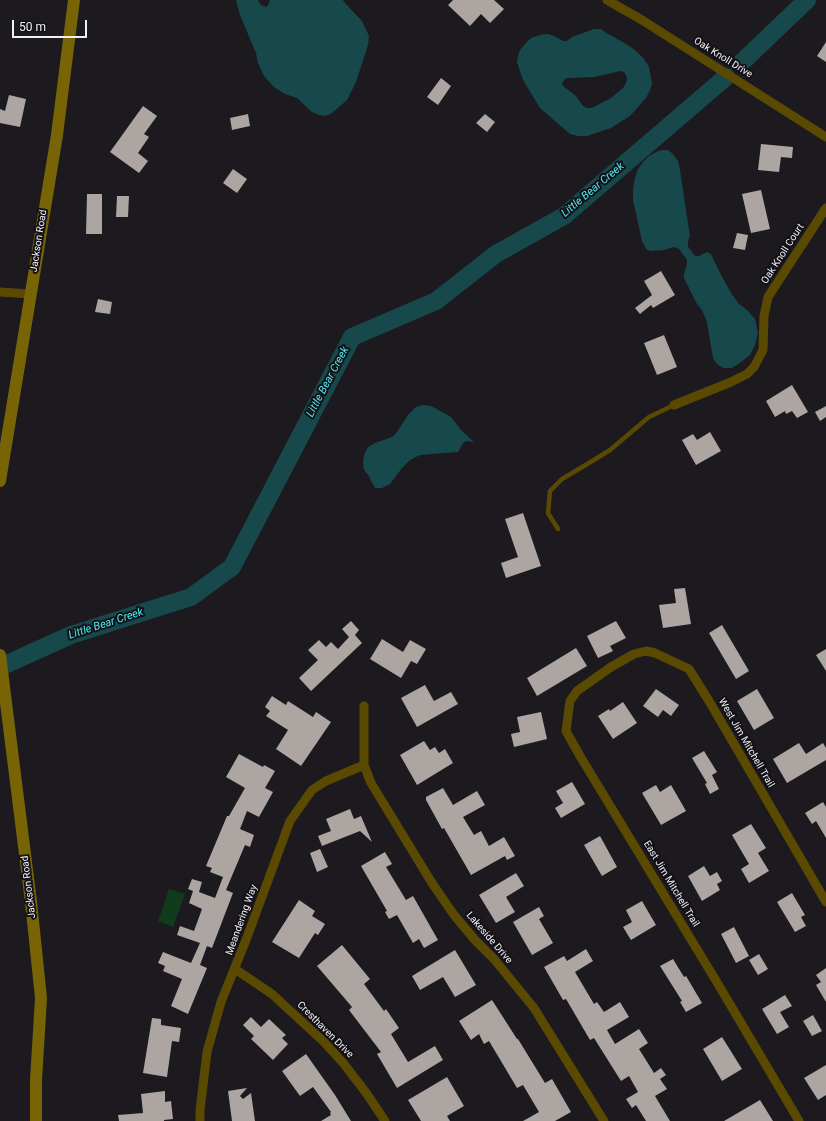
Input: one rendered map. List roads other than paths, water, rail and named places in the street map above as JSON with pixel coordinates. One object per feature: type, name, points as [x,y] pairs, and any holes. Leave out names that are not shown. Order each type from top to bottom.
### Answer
[{"type":"main road","name":"Jackson Road","points":[[0,480],[57,135],[74,0]]},
{"type":"main road","name":"Jackson Road","points":[[0,655],[31,902],[40,998],[36,1080],[36,1121]]},
{"type":"street","name":"Oak Knoll Drive","points":[[607,0],[642,20],[826,137]]},
{"type":"street","name":"Oak Knoll Court","points":[[674,405],[731,382],[747,374],[754,367],[763,350],[764,316],[768,297],[826,208]]},
{"type":"street","points":[[0,292],[30,294]]},
{"type":"street","name":"West Jim Mitchell Trail","points":[[611,667],[634,654],[646,652],[655,653],[688,669],[709,701],[826,902]]},
{"type":"street","name":"East Jim Mitchell Trail","points":[[611,667],[577,691],[570,701],[566,730],[580,756],[799,1121]]},
{"type":"street","points":[[364,706],[364,764]]},
{"type":"street","name":"Meandering Way","points":[[200,1121],[206,1052],[221,1002],[235,969],[290,821],[312,790],[326,781],[364,764]]},
{"type":"street","name":"Lakeside Drive","points":[[364,764],[371,783],[432,883],[454,915],[475,940],[494,959],[534,1008],[604,1121]]},
{"type":"street","name":"Cresthaven Drive","points":[[235,969],[272,994],[323,1041],[344,1064],[385,1121]]},
{"type":"lane","points":[[558,528],[548,513],[550,491],[562,479],[610,450],[649,417],[674,405]]},
{"type":"water","points":[[236,0],[258,0],[261,5],[266,7],[270,0],[343,0],[362,21],[369,36],[368,45],[356,82],[347,100],[332,113],[326,116],[319,115],[312,112],[297,98],[285,94],[274,87],[264,76],[258,63],[256,53],[240,15]]},
{"type":"water","points":[[594,29],[601,29],[628,45],[644,59],[649,67],[652,84],[646,98],[630,116],[611,128],[587,136],[570,134],[540,108],[523,80],[517,62],[520,50],[531,38],[548,34],[563,41],[567,41],[572,37]],"holes":[[[621,71],[624,72],[627,79],[623,88],[611,98],[592,108],[583,106],[576,96],[563,86],[562,83],[568,78],[594,77]]]},
{"type":"water","points":[[663,150],[668,150],[678,161],[690,235],[688,247],[695,256],[699,256],[707,252],[711,254],[731,293],[739,304],[755,319],[758,333],[755,345],[750,355],[732,368],[723,368],[717,364],[713,358],[707,322],[684,278],[687,260],[679,249],[674,247],[664,250],[651,251],[647,250],[642,241],[633,200],[634,182],[638,169],[643,162],[649,156]]},
{"type":"water","points":[[423,405],[431,406],[451,417],[461,430],[474,442],[467,441],[463,443],[458,452],[420,455],[410,460],[390,484],[382,488],[375,488],[364,470],[364,455],[368,447],[392,437],[408,415],[416,407]]},
{"type":"waterway","name":"Little Bear Creek","points":[[741,63],[807,0]]},
{"type":"waterway","name":"Little Bear Creek","points":[[0,667],[71,635],[191,597],[232,567],[352,337],[436,301],[496,254],[564,216],[726,77]]}]
